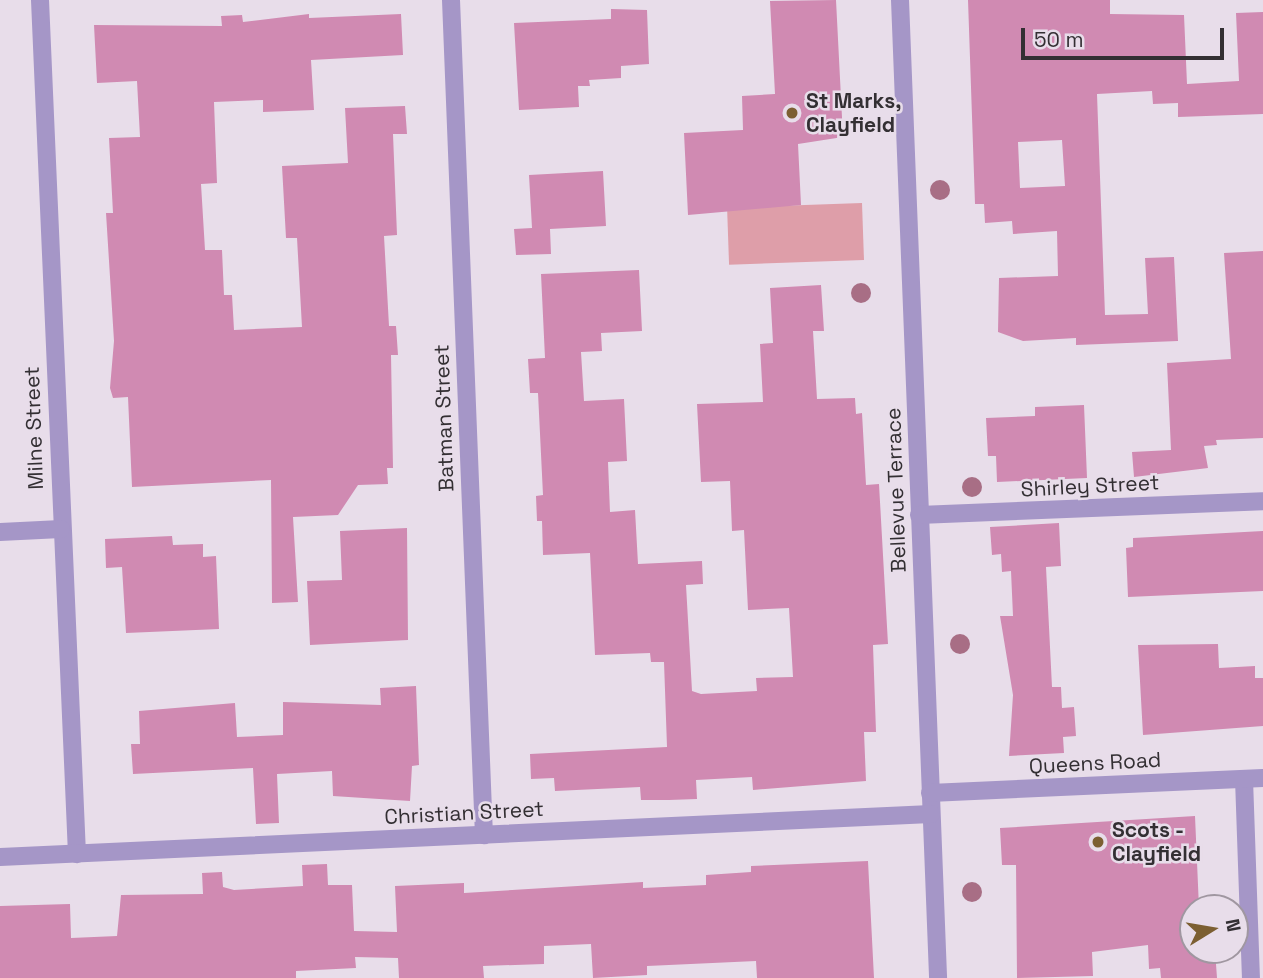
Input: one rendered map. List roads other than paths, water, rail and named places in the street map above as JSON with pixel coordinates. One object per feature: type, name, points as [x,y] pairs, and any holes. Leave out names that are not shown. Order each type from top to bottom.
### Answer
[{"type":"street","name":"Milne Street","points":[[40,0],[77,854]]},
{"type":"street","name":"Batman Street","points":[[451,0],[484,835]]},
{"type":"street","name":"Bellevue Terrace","points":[[900,0],[938,978]]},
{"type":"street","name":"Shirley Street","points":[[919,515],[1263,501]]},
{"type":"street","points":[[0,532],[61,529]]},
{"type":"street","name":"Queens Road","points":[[930,793],[1263,778]]},
{"type":"street","points":[[1244,779],[1251,978]]},
{"type":"street","name":"Christian Street","points":[[0,857],[931,814]]},
{"type":"place","name":"St Marks, Clayfield","points":[[792,113]]},
{"type":"place","name":"Scots - Clayfield","points":[[1098,842]]}]
